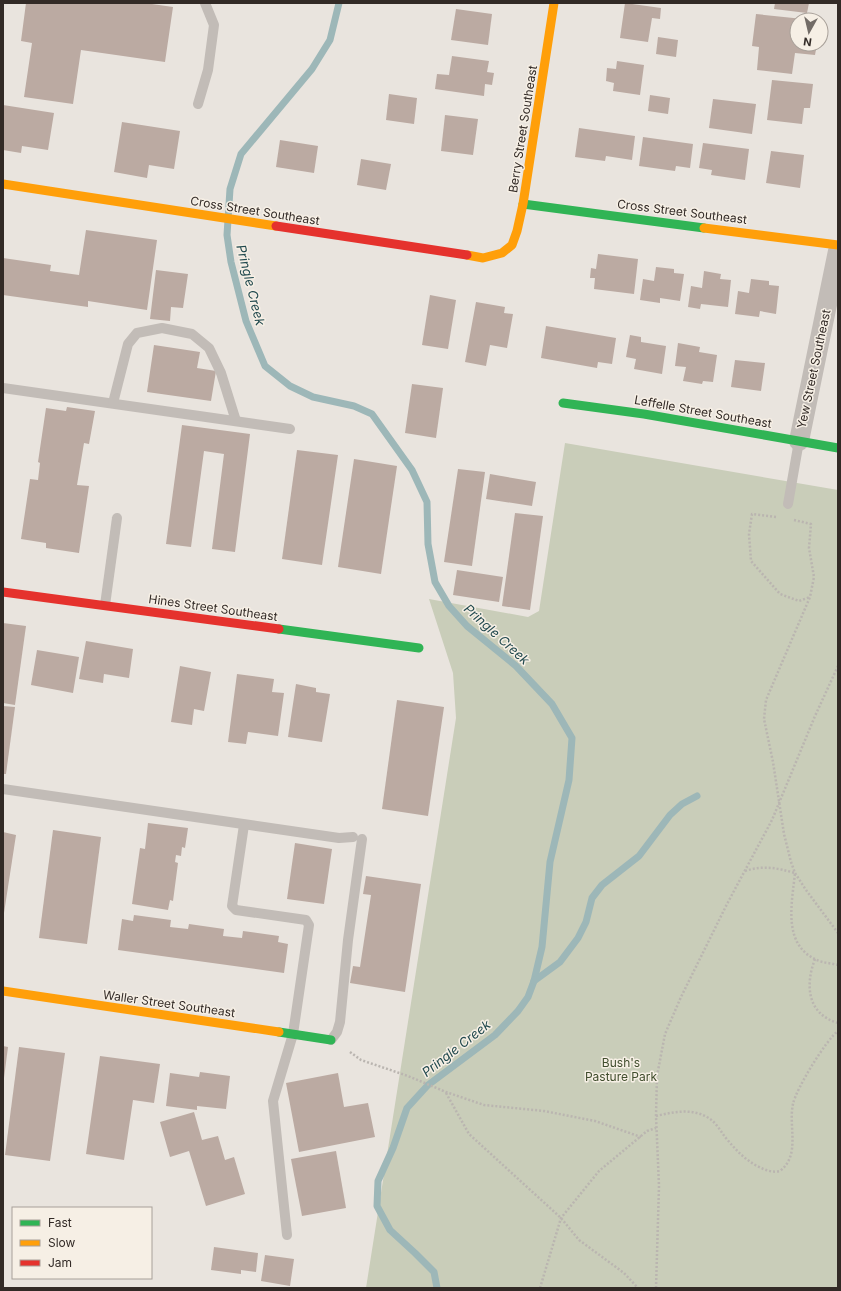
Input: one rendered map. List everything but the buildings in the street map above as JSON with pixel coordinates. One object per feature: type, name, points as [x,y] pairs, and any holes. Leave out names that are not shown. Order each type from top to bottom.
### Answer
[{"type":"street","name":"Berry Street Southeast","points":[[502,253],[512,245],[524,204],[554,3]]},
{"type":"street","name":"Cross Street Southeast","points":[[3,184],[464,256],[484,258],[502,253]]},
{"type":"street","name":"Cross Street Southeast","points":[[524,204],[838,245]]},
{"type":"street","name":"Yew Street Southeast","points":[[799,441],[838,251]]},
{"type":"street","name":"Leffelle Street Southeast","points":[[563,403],[644,414],[838,448]]},
{"type":"street","name":"Hines Street Southeast","points":[[3,592],[419,648]]},
{"type":"street","name":"Waller Street Southeast","points":[[3,991],[331,1040]]},
{"type":"lane","points":[[198,104],[208,70],[214,25],[205,3]]},
{"type":"lane","points":[[113,403],[128,344],[137,333],[162,328],[192,334],[209,348],[221,373],[236,421]]},
{"type":"lane","points":[[3,388],[290,429]]},
{"type":"lane","points":[[788,504],[799,441]]},
{"type":"lane","points":[[105,605],[117,518]]},
{"type":"lane","points":[[3,789],[339,838],[358,838],[340,1022],[337,1032],[331,1040]]},
{"type":"lane","points":[[244,824],[232,906],[236,910],[306,920],[309,925],[293,1034],[273,1101],[287,1235]]},
{"type":"path","points":[[786,519],[788,504]]},
{"type":"path","points":[[810,597],[799,600],[780,594],[751,561],[749,534],[752,514],[811,524],[809,548],[814,577],[810,597],[766,700],[764,719],[787,847],[796,873],[812,900],[838,933]]},
{"type":"path","points":[[656,1288],[659,1186],[656,1116],[658,1076],[665,1034],[684,990],[726,904],[745,871],[779,803],[815,716],[838,666]]},
{"type":"path","points":[[745,871],[762,867],[783,869],[796,873]]},
{"type":"path","points":[[796,873],[791,916],[793,935],[803,951],[815,959],[838,965]]},
{"type":"path","points":[[815,959],[810,972],[809,992],[813,1003],[820,1014],[831,1021],[838,1023]]},
{"type":"path","points":[[656,1116],[680,1111],[691,1112],[708,1117],[713,1120],[734,1149],[742,1157],[771,1172],[780,1172],[787,1164],[792,1151],[792,1106],[795,1097],[814,1063],[828,1042],[838,1031]]},
{"type":"path","points":[[331,1040],[361,1060],[484,1105],[544,1111],[595,1121],[641,1137]]},
{"type":"path","points":[[446,1092],[470,1134],[561,1218],[579,1240],[624,1273],[638,1288]]},
{"type":"path","points":[[540,1288],[561,1218],[599,1171],[647,1132],[656,1128]]},
{"type":"green space","name":"Bush's Pasture Park","points":[[565,443],[838,490],[838,1288],[366,1288],[456,718],[453,673],[429,599],[528,617],[539,611]]},
{"type":"waterway","name":"Pringle Creek","points":[[339,3],[330,40],[312,69],[241,154],[230,189],[227,235],[231,262],[246,321],[265,366],[290,386],[313,397],[354,406],[372,414],[412,470],[427,502],[428,544],[435,582],[449,606],[467,626],[516,666],[552,704],[572,738],[569,780],[550,862],[542,947],[534,981],[528,997],[518,1011],[495,1035],[428,1085],[407,1108],[393,1148],[378,1181],[377,1206],[390,1230],[434,1272],[437,1288]]},
{"type":"waterway","points":[[534,981],[560,962],[578,938],[586,922],[592,898],[602,885],[639,856],[670,815],[682,804],[697,796]]},
{"type":"traffic: fast","points":[[523,204],[704,228]]},
{"type":"traffic: fast","points":[[563,403],[644,414],[838,448]]},
{"type":"traffic: fast","points":[[279,629],[419,648]]},
{"type":"traffic: fast","points":[[279,1032],[331,1040]]},
{"type":"traffic: slow","points":[[467,255],[483,258],[502,253],[512,245],[517,231],[523,204],[554,3]]},
{"type":"traffic: slow","points":[[3,184],[276,226]]},
{"type":"traffic: slow","points":[[704,228],[838,245]]},
{"type":"traffic: slow","points":[[3,991],[279,1032]]},
{"type":"traffic: jam","points":[[276,226],[467,255]]},
{"type":"traffic: jam","points":[[3,592],[279,629]]}]
